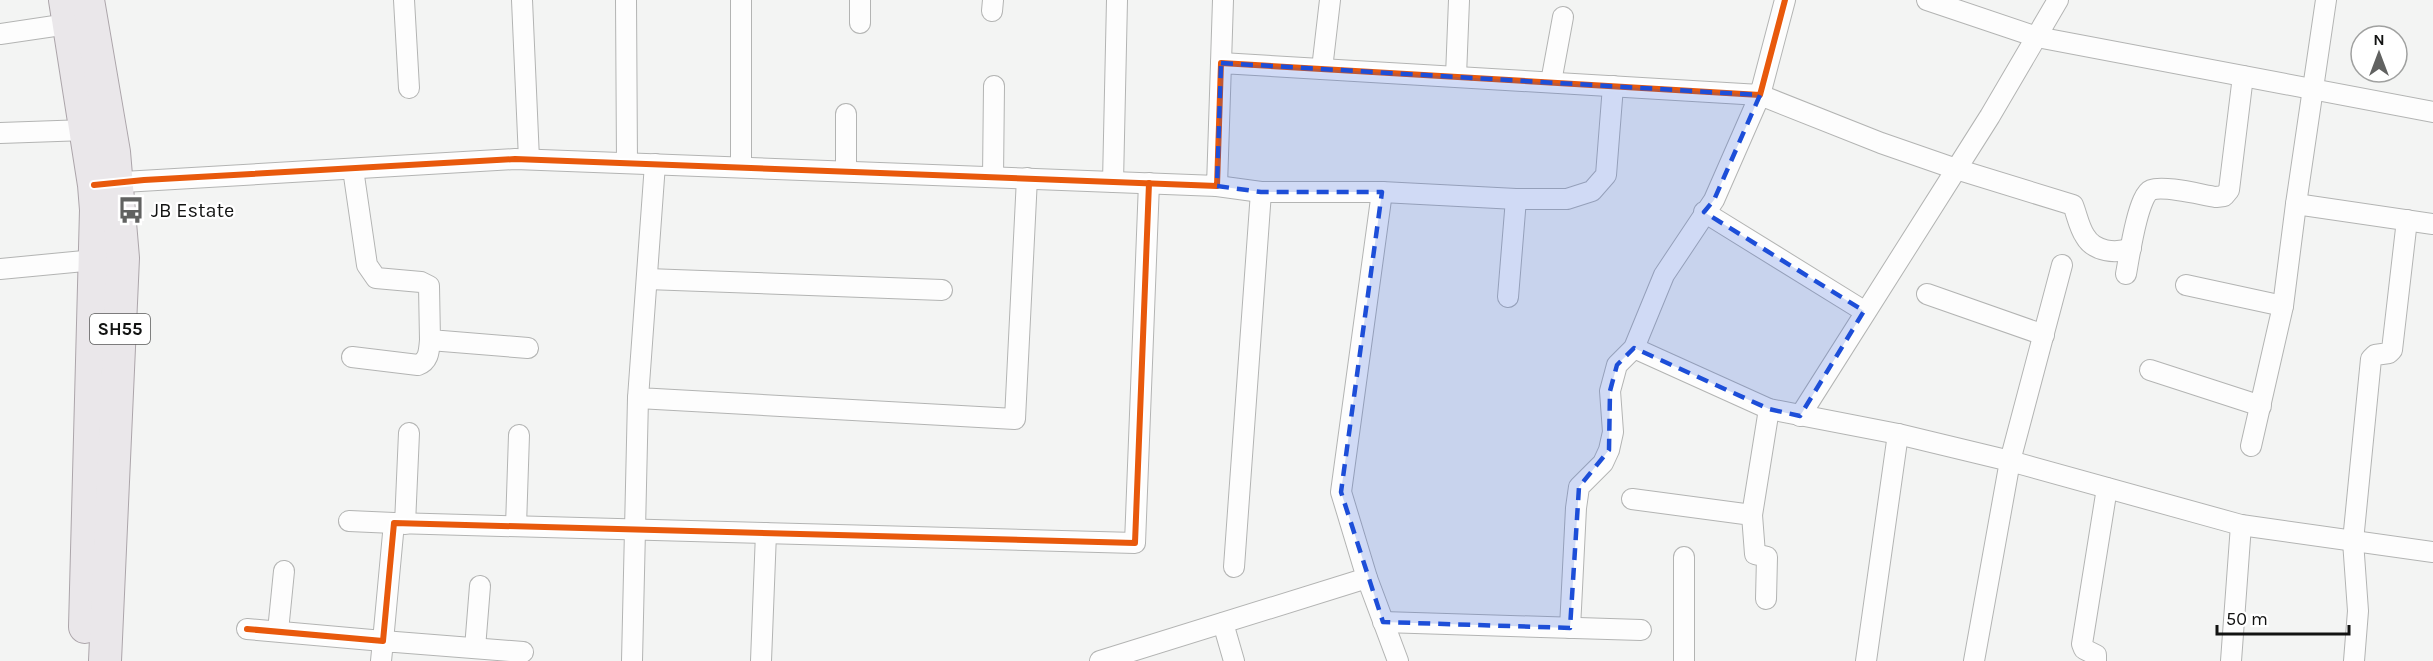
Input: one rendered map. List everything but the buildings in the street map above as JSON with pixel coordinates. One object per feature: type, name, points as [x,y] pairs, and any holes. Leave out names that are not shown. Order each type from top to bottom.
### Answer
[{"type":"main road","name":"SH55","points":[[88,0],[106,183],[109,259],[105,661]]},
{"type":"main road","name":"SH55","points":[[66,12],[86,130],[106,183]]},
{"type":"main road","name":"SH55","points":[[84,661],[109,259]]},
{"type":"street","points":[[404,0],[409,88]]},
{"type":"street","points":[[522,0],[529,159]]},
{"type":"street","points":[[626,0],[627,163]]},
{"type":"street","points":[[741,0],[741,167]]},
{"type":"street","points":[[860,0],[860,23]]},
{"type":"street","points":[[1113,182],[1117,0]]},
{"type":"street","points":[[1216,186],[1223,0]]},
{"type":"street","points":[[1322,69],[1330,0]]},
{"type":"street","points":[[1456,76],[1459,0]]},
{"type":"street","points":[[1570,628],[1579,487],[1603,463],[1610,450],[1613,432],[1610,391],[1617,365],[1634,348],[1664,275],[1714,200],[1760,95],[1785,0]]},
{"type":"street","points":[[1927,0],[2037,37],[2433,112]]},
{"type":"street","points":[[1800,416],[1864,311],[1956,169],[2058,0]]},
{"type":"street","points":[[2251,446],[2283,306],[2326,0]]},
{"type":"street","points":[[0,34],[66,12]]},
{"type":"street","points":[[1551,82],[1563,17]]},
{"type":"street","points":[[1221,63],[1760,95],[1881,143],[2073,205],[2085,237],[2098,248],[2120,252],[2131,248]]},
{"type":"street","points":[[2126,274],[2140,206],[2146,194],[2152,189],[2216,197],[2224,196],[2229,190],[2243,76]]},
{"type":"street","points":[[993,177],[994,86]]},
{"type":"street","points":[[106,183],[529,159],[1216,186],[1261,192],[1382,192],[1516,199],[1567,199],[1592,191],[1606,175],[1613,86]]},
{"type":"street","points":[[846,114],[846,171]]},
{"type":"street","points":[[0,133],[86,130]]},
{"type":"street","points":[[632,661],[637,530],[638,398],[655,164]]},
{"type":"street","points":[[352,357],[418,365],[428,356],[430,340],[429,286],[421,282],[376,278],[367,265],[353,169]]},
{"type":"street","points":[[638,398],[1015,419],[1027,178]]},
{"type":"street","points":[[349,521],[1134,543],[1149,183]]},
{"type":"street","points":[[1234,567],[1261,192]]},
{"type":"street","points":[[1382,192],[1341,492],[1366,578],[1398,661]]},
{"type":"street","points":[[1508,297],[1516,199]]},
{"type":"street","points":[[2296,204],[2433,224]]},
{"type":"street","points":[[1704,212],[1864,311]]},
{"type":"street","points":[[2354,661],[2358,611],[2354,541],[2371,359],[2375,355],[2389,353],[2392,350],[2407,220]]},
{"type":"street","points":[[0,269],[109,259]]},
{"type":"street","points":[[1974,661],[2010,461],[2062,265]]},
{"type":"street","points":[[647,279],[942,290]]},
{"type":"street","points":[[2186,285],[2283,306]]},
{"type":"street","points":[[1927,294],[2044,335]]},
{"type":"street","points":[[430,340],[528,348]]},
{"type":"street","points":[[1634,348],[1769,409],[1898,434],[2010,461],[2241,525],[2433,552]]},
{"type":"street","points":[[2150,370],[2261,406]]},
{"type":"street","points":[[1766,599],[1767,557],[1755,554],[1752,515],[1769,409]]},
{"type":"street","points":[[381,661],[400,524],[409,433]]},
{"type":"street","points":[[1866,661],[1898,434]]},
{"type":"street","points":[[516,526],[519,435]]},
{"type":"street","points":[[2096,661],[2096,655],[2084,648],[2082,644],[2107,488]]},
{"type":"street","points":[[1632,499],[1752,515]]},
{"type":"street","points":[[2230,661],[2241,525]]},
{"type":"street","points":[[761,661],[766,533]]},
{"type":"street","points":[[1684,557],[1684,661]]},
{"type":"street","points":[[278,631],[284,571]]},
{"type":"street","points":[[1100,661],[1366,578]]},
{"type":"street","points":[[475,648],[480,586]]},
{"type":"street","points":[[1383,622],[1641,630]]},
{"type":"street","points":[[1223,623],[1234,661]]},
{"type":"street","points":[[247,628],[523,652]]},
{"type":"highlighted area","points":[[1221,63],[1760,95],[1714,200],[1704,212],[1864,311],[1800,416],[1769,409],[1634,348],[1617,365],[1610,391],[1609,450],[1579,487],[1570,628],[1383,622],[1341,492],[1382,192],[1261,192],[1217,186]]},
{"type":"cycle path","points":[[94,185],[144,180],[515,159],[1217,186],[1221,63],[1760,95],[1785,0]]},
{"type":"cycle path","points":[[247,629],[383,641],[394,523],[1135,543],[1149,183]]},
{"type":"place","name":"JB Estate","points":[[131,210]]}]
